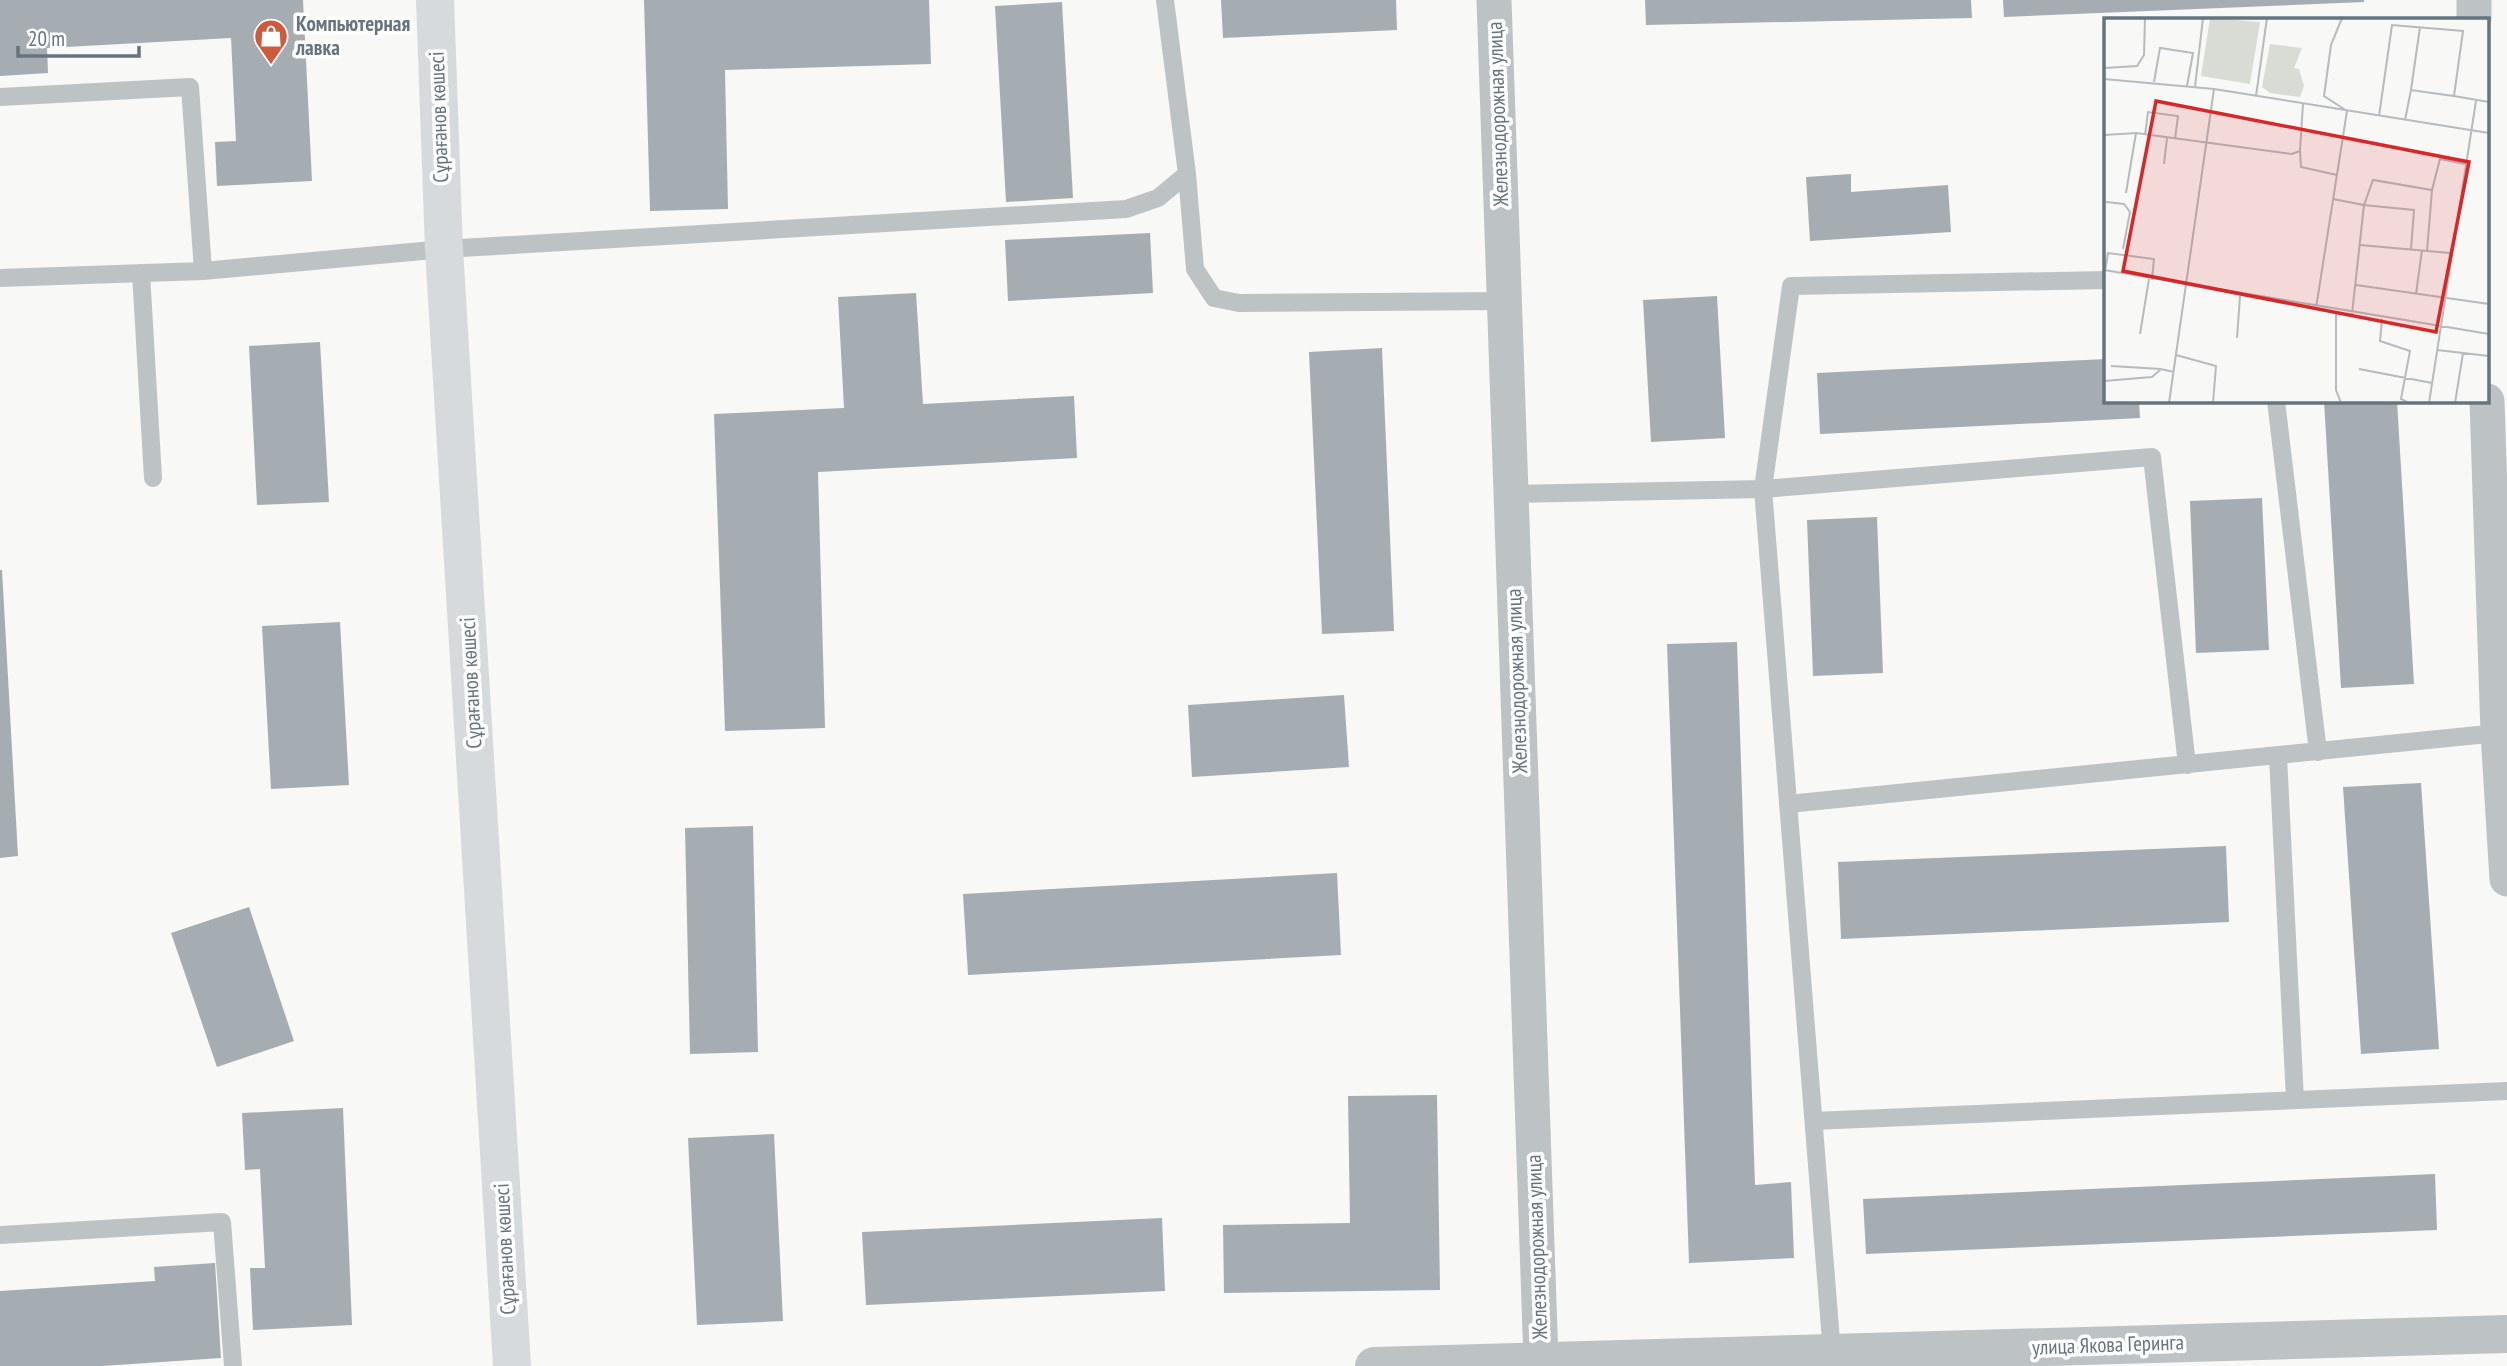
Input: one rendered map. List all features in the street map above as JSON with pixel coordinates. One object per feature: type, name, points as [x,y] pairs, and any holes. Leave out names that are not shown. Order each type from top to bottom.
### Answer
[{"type":"main road","name":"Сұрағанов көшесі","points":[[435,0],[444,248],[512,1366]]},
{"type":"street","name":"Железнодорожная улица","points":[[1494,0],[1541,1361]]},
{"type":"street","points":[[2474,0],[2474,18]]},
{"type":"street","points":[[2487,402],[2498,733],[2507,879]]},
{"type":"street","name":"улица Якова Геринга","points":[[1374,1366],[1541,1361],[1707,1361],[1832,1353],[2068,1356],[2507,1334]]},
{"type":"lane","points":[[1165,0],[1187,174],[1195,269],[1214,298],[1239,303],[1504,301]]},
{"type":"lane","points":[[0,97],[190,87],[203,271]]},
{"type":"lane","points":[[0,278],[203,271],[444,248],[1126,209],[1158,198],[1187,174]]},
{"type":"lane","points":[[141,273],[153,478]]},
{"type":"lane","points":[[1832,1353],[1763,489],[1791,286],[2104,280]]},
{"type":"lane","points":[[2276,402],[2318,752]]},
{"type":"lane","points":[[1511,494],[1763,489],[2152,457],[2187,765]]},
{"type":"lane","points":[[1788,804],[2498,733]]},
{"type":"lane","points":[[2278,755],[2295,1100]]},
{"type":"lane","points":[[1814,1121],[2507,1091]]},
{"type":"lane","points":[[0,1235],[222,1222],[233,1366]]},
{"type":"building","points":[[0,0],[303,0],[312,181],[217,186],[215,142],[236,141],[231,38],[47,48],[48,73],[0,76]]},
{"type":"building","points":[[644,0],[929,0],[931,64],[725,70],[728,209],[650,211]]},
{"type":"building","points":[[1221,0],[1396,0],[1397,30],[1223,38]]},
{"type":"building","points":[[1645,0],[1971,0],[1972,18],[1646,25]]},
{"type":"building","points":[[2003,0],[2364,0],[2364,2],[2004,17]]},
{"type":"building","points":[[1062,2],[1073,198],[1006,202],[995,6]]},
{"type":"building","points":[[1851,174],[1851,192],[1948,185],[1951,232],[1810,241],[1806,177]]},
{"type":"building","points":[[1150,233],[1153,293],[1008,301],[1005,240]]},
{"type":"building","points":[[916,293],[923,404],[1074,396],[1077,458],[818,472],[825,728],[725,731],[714,414],[844,408],[838,297]]},
{"type":"building","points":[[1717,296],[1725,438],[1651,442],[1643,300]]},
{"type":"building","points":[[320,342],[329,502],[257,505],[249,346]]},
{"type":"building","points":[[1382,348],[1394,631],[1322,634],[1309,352]]},
{"type":"building","points":[[2104,359],[2104,402],[2139,402],[2140,418],[1820,434],[1817,373]]},
{"type":"building","points":[[2324,402],[2397,402],[2414,684],[2341,688]]},
{"type":"building","points":[[2262,498],[2269,650],[2196,653],[2190,501]]},
{"type":"building","points":[[1877,517],[1883,673],[1813,676],[1807,520]]},
{"type":"building","points":[[0,570],[18,856],[0,858]]},
{"type":"building","points":[[340,622],[349,785],[271,789],[262,626]]},
{"type":"building","points":[[1737,642],[1755,1185],[1791,1182],[1794,1258],[1689,1263],[1667,644]]},
{"type":"building","points":[[1344,695],[1349,767],[1192,777],[1188,705]]},
{"type":"building","points":[[2421,783],[2439,1049],[2361,1054],[2343,787]]},
{"type":"building","points":[[753,826],[758,1052],[690,1054],[685,828]]},
{"type":"building","points":[[2226,846],[2229,922],[1841,939],[1838,862]]},
{"type":"building","points":[[1337,873],[1341,955],[968,975],[963,894]]},
{"type":"building","points":[[249,907],[294,1041],[217,1067],[171,933]]},
{"type":"building","points":[[1437,1095],[1440,1290],[1224,1293],[1223,1225],[1350,1223],[1348,1096]]},
{"type":"building","points":[[343,1108],[352,1325],[253,1330],[250,1268],[265,1268],[260,1169],[245,1170],[242,1113]]},
{"type":"building","points":[[774,1134],[783,1321],[697,1325],[688,1138]]},
{"type":"building","points":[[2435,1174],[2437,1230],[1866,1254],[1863,1199]]},
{"type":"building","points":[[1162,1218],[1165,1291],[866,1305],[862,1232]]},
{"type":"building","points":[[215,1263],[221,1358],[102,1366],[0,1366],[0,1291],[155,1281],[154,1267]]},
{"type":"place","name":"Компьютерная лавка","points":[[271,66]]}]
